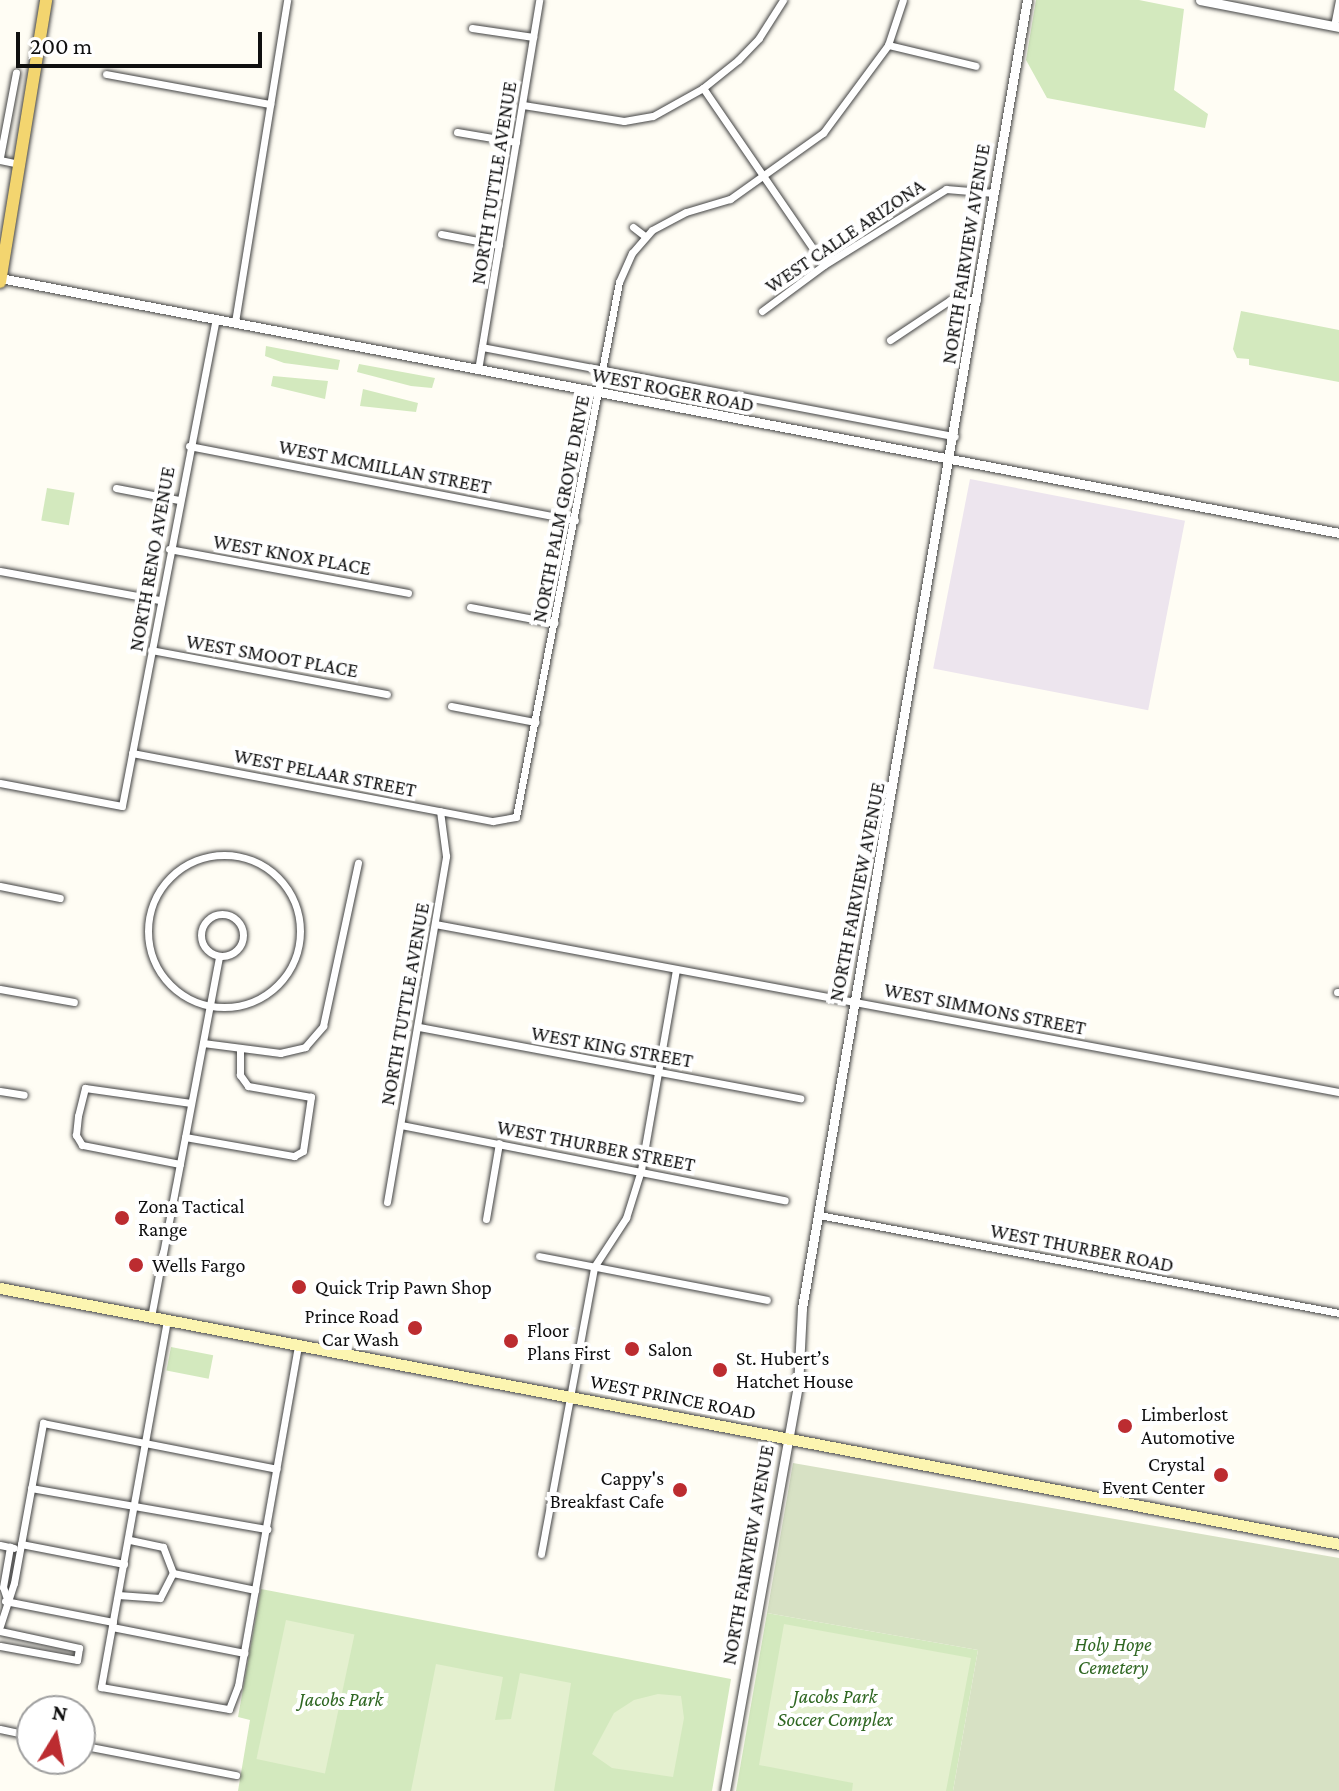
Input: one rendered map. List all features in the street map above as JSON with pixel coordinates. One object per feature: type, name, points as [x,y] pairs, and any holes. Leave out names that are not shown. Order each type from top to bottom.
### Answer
[{"type":"main road","points":[[0,280],[46,0]]},
{"type":"main road","name":"WEST PRINCE ROAD","points":[[0,1288],[1339,1544]]},
{"type":"street","points":[[235,322],[287,0]]},
{"type":"street","name":"NORTH TUTTLE AVENUE","points":[[478,370],[539,0]]},
{"type":"street","points":[[523,105],[624,121],[653,116],[703,88],[759,38],[783,0]]},
{"type":"street","name":"NORTH PALM GROVE DRIVE","points":[[513,819],[521,806],[619,282],[646,237],[686,212],[730,199],[823,133],[888,45],[903,0]]},
{"type":"street","name":"NORTH FAIRVIEW AVENUE","points":[[725,1791],[787,1437],[854,1001],[951,461],[1027,0]]},
{"type":"street","points":[[1200,0],[1337,26],[1339,0]]},
{"type":"street","points":[[472,28],[533,37]]},
{"type":"street","points":[[888,45],[976,66]]},
{"type":"street","points":[[16,72],[0,159],[19,164]]},
{"type":"street","points":[[106,74],[270,104]]},
{"type":"street","points":[[703,88],[824,265]]},
{"type":"street","points":[[457,132],[516,142]]},
{"type":"street","name":"WEST CALLE ARIZONA","points":[[762,311],[824,265],[946,189],[994,193]]},
{"type":"street","points":[[633,227],[646,237]]},
{"type":"street","points":[[441,234],[499,245]]},
{"type":"street","name":"WEST ROGER ROAD","points":[[0,280],[1339,533]]},
{"type":"street","points":[[890,340],[950,300],[977,300]]},
{"type":"street","name":"NORTH RENO AVENUE","points":[[0,783],[122,806],[159,600],[216,319]]},
{"type":"street","name":"WEST ROGER ROAD","points":[[482,347],[955,436]]},
{"type":"street","name":"WEST MCMILLAN STREET","points":[[189,446],[575,520]]},
{"type":"street","points":[[116,488],[179,500]]},
{"type":"street","name":"WEST KNOX PLACE","points":[[169,549],[408,593]]},
{"type":"street","points":[[0,571],[159,600]]},
{"type":"street","points":[[470,607],[555,623]]},
{"type":"street","name":"WEST SMOOT PLACE","points":[[151,650],[387,694]]},
{"type":"street","points":[[451,706],[535,722]]},
{"type":"street","name":"WEST PELAAR STREET","points":[[132,753],[440,811],[513,819]]},
{"type":"street","name":"NORTH TUTTLE AVENUE","points":[[387,1202],[446,856],[440,811]]},
{"type":"street","points":[[513,819],[520,827]]},
{"type":"street","points":[[233,855],[276,875],[290,892],[300,936],[295,960],[276,989],[257,1002],[210,1007],[175,990],[161,974],[151,954],[148,918],[155,897],[178,870],[206,856],[233,855]]},
{"type":"street","points":[[203,1043],[280,1053],[305,1047],[323,1026],[358,863]]},
{"type":"street","points":[[0,886],[60,898]]},
{"type":"street","points":[[227,915],[238,921],[243,939],[237,950],[219,956],[204,946],[202,928],[210,918],[227,915]]},
{"type":"street","name":"WEST SIMMONS STREET","points":[[435,924],[1339,1092]]},
{"type":"street","points":[[151,1317],[219,956]]},
{"type":"street","points":[[541,1554],[594,1267],[626,1218],[641,1170],[676,970]]},
{"type":"street","points":[[0,989],[74,1002]]},
{"type":"street","name":"WEST KING STREET","points":[[419,1027],[800,1098]]},
{"type":"street","points":[[185,1137],[294,1156],[303,1151],[311,1097],[248,1086],[240,1075],[240,1049]]},
{"type":"street","points":[[180,1164],[82,1145],[76,1135],[78,1116],[85,1088],[191,1103]]},
{"type":"street","points":[[0,1091],[24,1095]]},
{"type":"street","name":"WEST THURBER STREET","points":[[401,1125],[785,1200]]},
{"type":"street","points":[[486,1219],[499,1143]]},
{"type":"street","name":"WEST THURBER ROAD","points":[[819,1215],[1339,1313]]},
{"type":"street","points":[[539,1256],[767,1300]]},
{"type":"street","points":[[167,1320],[101,1687],[229,1709],[244,1653],[298,1344]]},
{"type":"street","points":[[0,1646],[77,1660],[79,1648],[0,1628],[4,1597],[20,1547],[43,1423],[277,1469]]},
{"type":"street","points":[[31,1488],[267,1529]]},
{"type":"street","points":[[118,1595],[160,1598],[173,1573],[163,1547],[129,1540]]},
{"type":"street","points":[[0,1545],[124,1564]]},
{"type":"street","points":[[4,1597],[10,1547]]},
{"type":"street","points":[[173,1573],[255,1590]]},
{"type":"street","points":[[4,1597],[113,1625],[244,1653]]},
{"type":"street","points":[[96,1748],[236,1775]]},
{"type":"shaded area","points":[[970,479],[1185,521],[1148,710],[933,668]]},
{"type":"green space","points":[[1036,0],[1139,0],[1184,9],[1174,90],[1208,114],[1205,128],[1047,98],[1026,60]]},
{"type":"green space","points":[[1241,311],[1339,330],[1339,382],[1249,365],[1249,359],[1237,358],[1233,349]]},
{"type":"green space","points":[[266,346],[340,360],[338,370],[284,363],[265,356]]},
{"type":"green space","points":[[359,364],[435,378],[432,388],[411,386],[357,372]]},
{"type":"green space","points":[[273,376],[328,381],[325,399],[271,386]]},
{"type":"green space","points":[[363,389],[418,403],[416,412],[360,406]]},
{"type":"green space","points":[[47,488],[75,493],[69,525],[41,520]]},
{"type":"green space","points":[[171,1347],[213,1355],[209,1379],[166,1371]]},
{"type":"green space","name":"Holy Hope Cemetery","points":[[793,1463],[1339,1558],[1339,1791],[953,1791],[978,1650],[767,1613]]},
{"type":"green space","name":"Jacobs Park","points":[[261,1589],[731,1679],[712,1791],[238,1791],[250,1720],[238,1717]]},
{"type":"green space","name":"Jacobs Park Soccer Complex","points":[[767,1613],[978,1650],[953,1791],[736,1791]]},
{"type":"green space","points":[[286,1620],[354,1635],[325,1773],[256,1759]]},
{"type":"green space","name":"Jacobs Park Soccer Complex","points":[[784,1624],[971,1658],[946,1791],[852,1791],[853,1783],[759,1765]]},
{"type":"green space","points":[[436,1664],[503,1677],[495,1720],[511,1719],[520,1673],[571,1683],[554,1791],[411,1791]]},
{"type":"green space","points":[[658,1694],[681,1696],[684,1718],[673,1777],[612,1768],[592,1754],[614,1713],[634,1700]]},
{"type":"place","name":"Zona Tactical Range","points":[[122,1218]]},
{"type":"place","name":"Wells Fargo","points":[[136,1265]]},
{"type":"place","name":"Quick Trip Pawn Shop","points":[[299,1287]]},
{"type":"place","name":"Prince Road Car Wash","points":[[415,1328]]},
{"type":"place","name":"Floor Plans First","points":[[511,1341]]},
{"type":"place","name":"Salon","points":[[632,1349]]},
{"type":"place","name":"St. Hubert’s Hatchet House","points":[[720,1370]]},
{"type":"place","name":"Limberlost Automotive","points":[[1125,1426]]},
{"type":"place","name":"Crystal Event Center","points":[[1221,1475]]},
{"type":"place","name":"Cappy's Breakfast Cafe","points":[[680,1490]]}]
